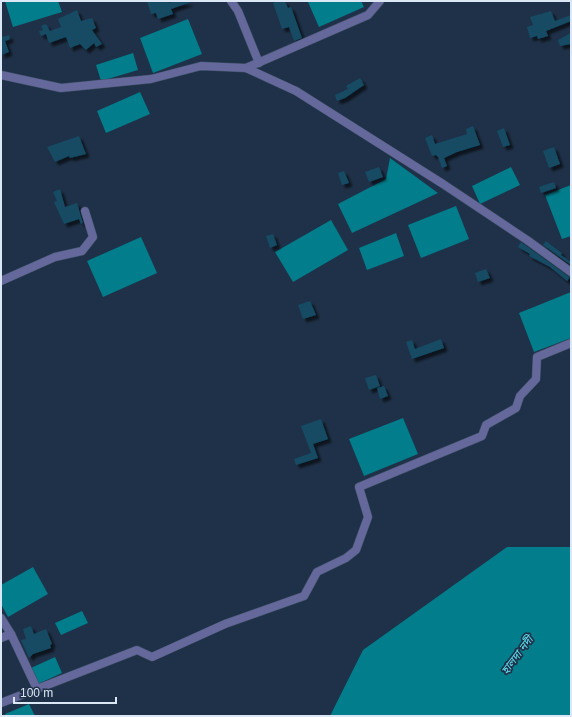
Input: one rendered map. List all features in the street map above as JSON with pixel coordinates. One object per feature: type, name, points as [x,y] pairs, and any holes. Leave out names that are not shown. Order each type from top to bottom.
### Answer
[{"type":"street","points":[[232,1],[238,11],[258,63]]},
{"type":"street","points":[[246,68],[368,15],[380,1]]},
{"type":"street","points":[[1,75],[61,88],[151,79],[201,66],[246,68],[296,91],[450,189],[527,240],[571,272]]},
{"type":"street","points":[[1,281],[54,257],[82,251],[93,237],[85,211]]},
{"type":"street","points":[[1,703],[137,650],[152,657],[225,624],[304,596],[317,572],[346,558],[356,550],[368,518],[359,487],[482,436],[486,425],[516,408],[520,396],[536,380],[537,357],[571,343]]},
{"type":"street","points":[[1,618],[11,634],[37,689]]},
{"type":"street","points":[[1,638],[11,634]]},
{"type":"water","points":[[5,1],[58,1],[62,12],[13,27]]},
{"type":"water","points":[[361,1],[364,7],[319,27],[308,2]]},
{"type":"water","points":[[188,19],[202,54],[153,73],[140,38]]},
{"type":"water","points":[[133,53],[138,70],[101,81],[96,65]]},
{"type":"water","points":[[140,92],[150,114],[106,133],[97,111]]},
{"type":"water","points":[[390,158],[438,193],[352,233],[338,204],[386,179]]},
{"type":"water","points":[[511,167],[520,185],[480,204],[472,186]]},
{"type":"water","points":[[571,185],[571,236],[562,239],[545,195]]},
{"type":"water","points":[[456,206],[469,239],[421,258],[408,225]]},
{"type":"water","points":[[331,220],[348,250],[293,282],[275,252]]},
{"type":"water","points":[[396,233],[404,256],[367,270],[359,248]]},
{"type":"water","points":[[141,237],[157,273],[103,297],[87,261]]},
{"type":"water","points":[[571,292],[571,338],[534,352],[519,313]]},
{"type":"water","points":[[403,418],[418,454],[364,476],[349,439]]},
{"type":"water","name":"হালদা নদী","points":[[507,547],[571,547],[571,716],[330,716],[363,650]]},
{"type":"water","points":[[33,567],[48,594],[8,617],[1,604],[1,585]]},
{"type":"water","points":[[82,611],[88,623],[61,635],[55,623]]},
{"type":"water","points":[[55,657],[62,673],[38,684],[31,668]]},
{"type":"water","points":[[29,704],[35,716],[6,716],[5,714]]},
{"type":"building","points":[[147,1],[168,1],[169,3],[175,1],[191,2],[171,9],[173,14],[158,19],[156,13],[151,14]]},
{"type":"building","points":[[285,1],[288,8],[291,7],[302,38],[294,41],[289,27],[282,29],[273,3]]},
{"type":"building","points":[[77,10],[81,21],[92,18],[96,28],[92,30],[102,44],[96,47],[94,43],[86,50],[80,44],[70,48],[66,37],[49,43],[46,34],[41,36],[39,31],[43,30],[41,26],[46,24],[50,31],[61,27],[58,19]]},
{"type":"building","points":[[551,11],[555,21],[571,15],[571,21],[546,31],[548,36],[538,39],[537,36],[530,38],[527,27],[533,25],[530,17]]},
{"type":"building","points":[[1,33],[3,37],[9,35],[10,39],[5,41],[9,52],[1,55]]},
{"type":"building","points":[[571,33],[571,44],[560,46],[558,40]]},
{"type":"building","points":[[360,78],[364,85],[345,98],[337,101],[335,95],[348,89],[346,86]]},
{"type":"building","points":[[473,126],[480,145],[457,152],[444,158],[447,166],[442,168],[438,157],[436,155],[432,156],[425,138],[432,135],[435,144],[467,134],[466,129]]},
{"type":"building","points":[[504,128],[510,145],[503,147],[497,131]]},
{"type":"building","points":[[79,136],[86,154],[70,158],[69,156],[55,162],[47,147]]},
{"type":"building","points":[[554,147],[560,164],[549,168],[543,151]]},
{"type":"building","points":[[379,167],[383,177],[369,182],[365,172]]},
{"type":"building","points":[[344,171],[349,183],[342,185],[338,173]]},
{"type":"building","points":[[554,182],[556,188],[541,193],[539,187]]},
{"type":"building","points":[[60,189],[65,207],[77,203],[83,223],[81,224],[79,219],[64,224],[54,202],[57,201],[53,192]]},
{"type":"building","points":[[273,234],[277,245],[270,248],[266,236]]},
{"type":"building","points":[[546,241],[562,253],[561,255],[571,262],[571,265],[543,245]]},
{"type":"building","points":[[521,242],[570,277],[567,281],[550,267],[529,256],[530,254],[518,247]]},
{"type":"building","points":[[486,269],[490,278],[478,282],[475,273]]},
{"type":"building","points":[[310,301],[316,315],[303,319],[298,305]]},
{"type":"building","points":[[441,339],[444,348],[412,359],[406,342],[412,340],[415,349]]},
{"type":"building","points":[[376,375],[380,386],[369,390],[365,378]]},
{"type":"building","points":[[384,386],[388,396],[380,399],[377,388]]},
{"type":"building","points":[[321,419],[328,439],[313,444],[318,458],[296,465],[294,459],[311,453],[301,426]]},
{"type":"building","points":[[31,626],[34,634],[46,629],[52,644],[50,645],[51,648],[33,654],[29,658],[21,640],[26,639],[23,629]]}]
